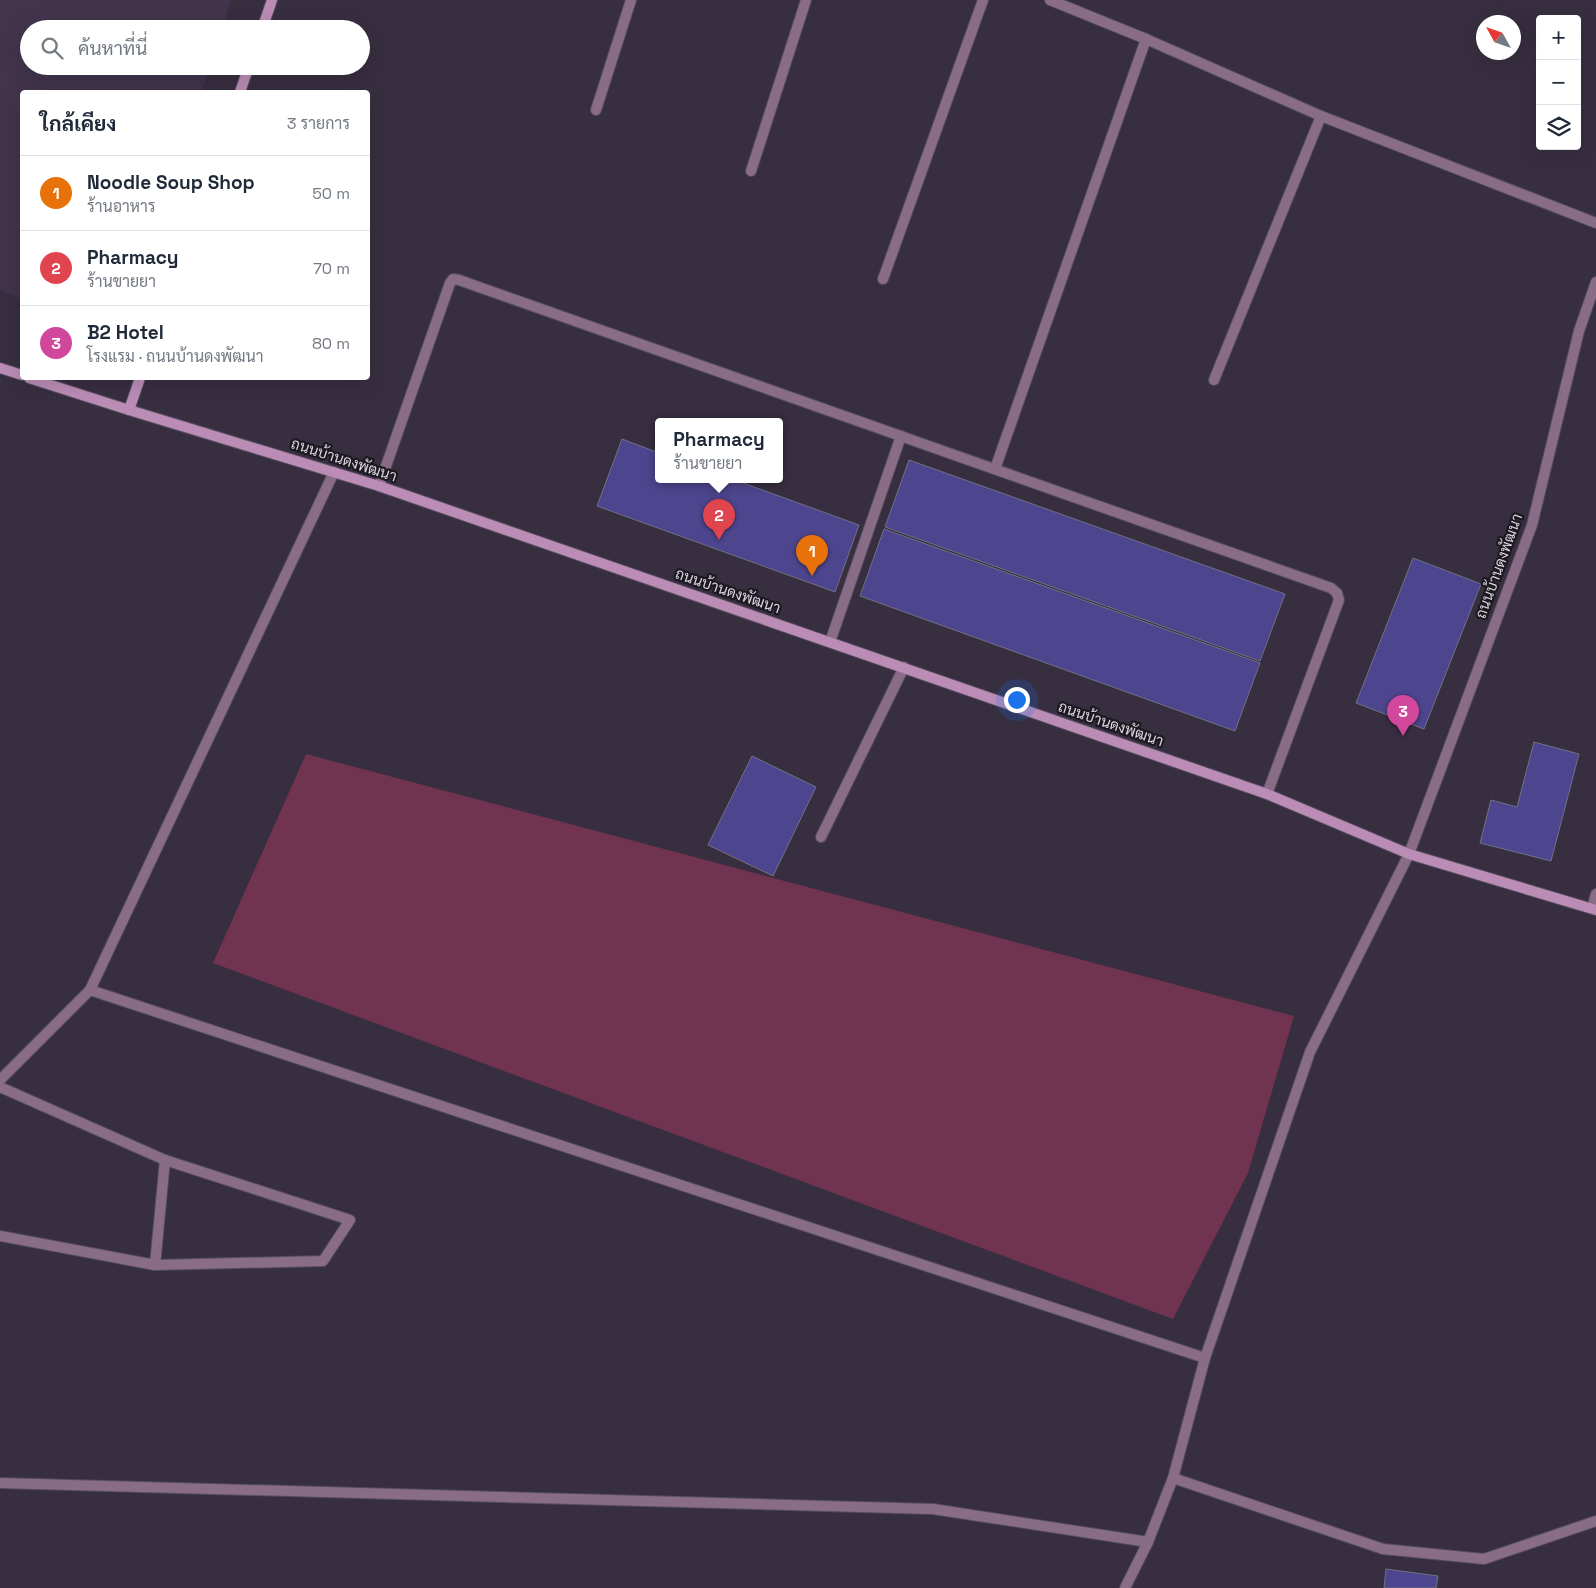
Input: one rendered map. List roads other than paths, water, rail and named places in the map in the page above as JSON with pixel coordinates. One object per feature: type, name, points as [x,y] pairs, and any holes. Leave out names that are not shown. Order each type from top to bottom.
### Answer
[{"type":"street","points":[[265,20],[272,0]]},
{"type":"street","points":[[596,110],[631,0]]},
{"type":"street","points":[[751,171],[806,0]]},
{"type":"street","points":[[883,279],[983,0]]},
{"type":"street","points":[[1050,0],[1146,39],[1321,116],[1596,223]]},
{"type":"street","points":[[995,469],[1146,39]]},
{"type":"street","points":[[241,90],[246,75]]},
{"type":"street","points":[[1214,380],[1321,116]]},
{"type":"street","points":[[379,486],[450,283],[454,279],[468,283],[1331,588],[1337,593],[1339,600],[1267,794]]},
{"type":"street","name":"ถนนบ้านดงพัฒนา","points":[[1409,854],[1532,524],[1579,331],[1596,282]]},
{"type":"street","points":[[0,368],[20,374]]},
{"type":"street","name":"ถนนบ้านดงพัฒนา","points":[[35,380],[379,486],[1267,794],[1409,854],[1594,909]]},
{"type":"street","points":[[129,410],[139,380]]},
{"type":"street","points":[[830,642],[901,436]]},
{"type":"street","points":[[0,1080],[90,990],[334,472]]},
{"type":"street","points":[[821,837],[904,667]]},
{"type":"street","points":[[1125,1588],[1148,1542],[1173,1478],[1205,1358],[1310,1052],[1409,854]]},
{"type":"street","points":[[1594,909],[1596,894]]},
{"type":"street","points":[[90,990],[1205,1358]]},
{"type":"street","points":[[0,1087],[165,1160],[350,1220],[323,1262],[155,1264],[0,1236]]},
{"type":"street","points":[[155,1264],[165,1160]]},
{"type":"street","points":[[1173,1478],[1383,1549],[1484,1559],[1596,1521]]},
{"type":"street","points":[[0,1483],[933,1510],[1148,1542]]},
{"type":"place","name":"Pharmacy","points":[[719,540]]},
{"type":"place","name":"Noodle Soup Shop","points":[[812,576]]},
{"type":"place","name":"B2 Hotel","points":[[1403,736]]}]
